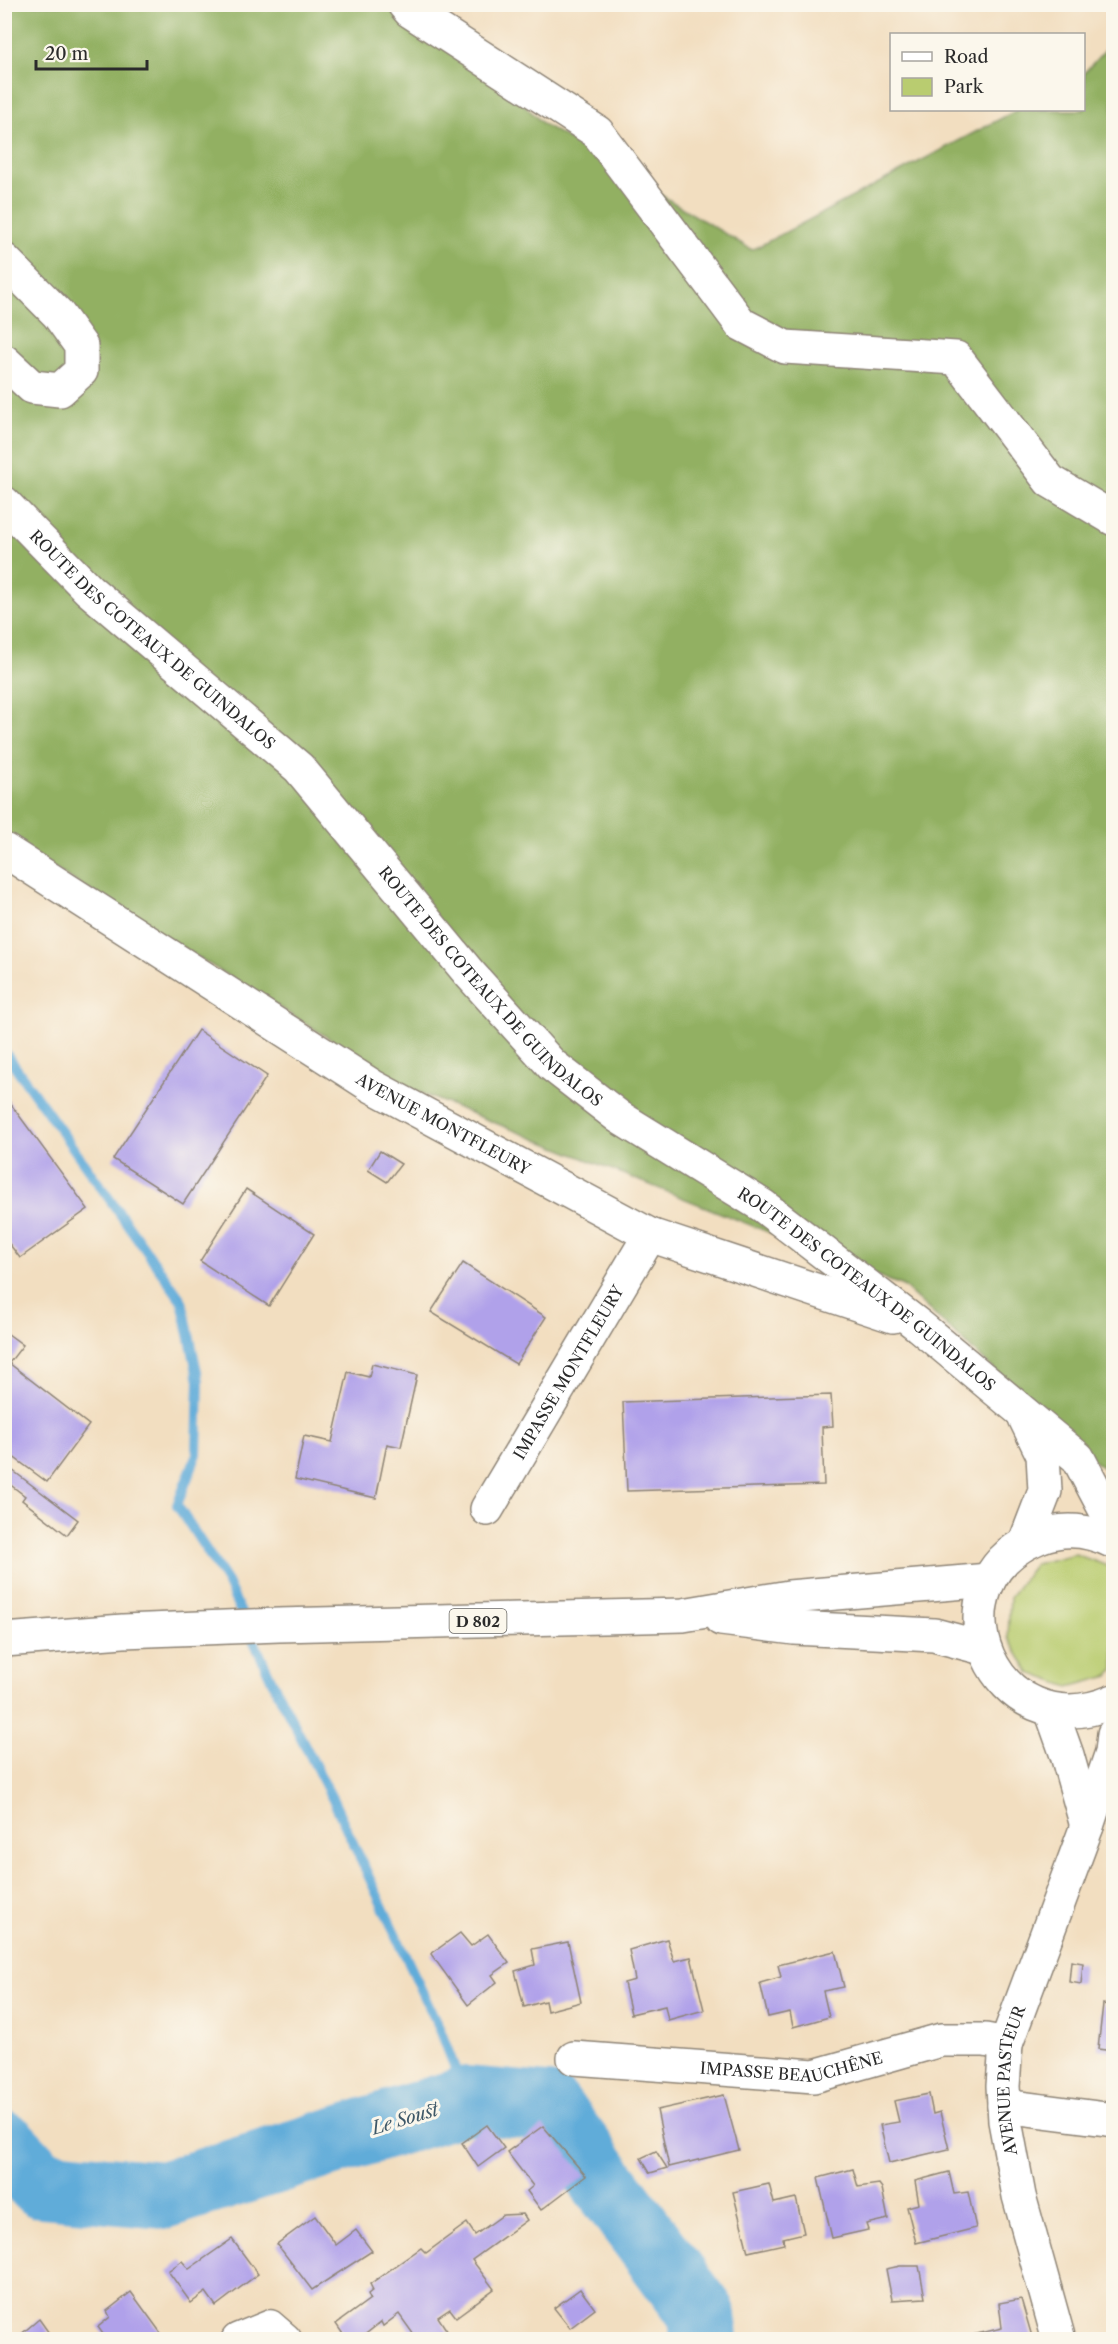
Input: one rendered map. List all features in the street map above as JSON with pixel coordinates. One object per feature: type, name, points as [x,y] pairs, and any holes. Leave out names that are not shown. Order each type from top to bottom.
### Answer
[{"type":"street","points":[[404,4],[410,11],[597,132],[741,324],[785,347],[956,358],[1050,481],[1113,519]]},
{"type":"street","points":[[4,260],[58,314],[81,346],[81,371],[60,390],[32,387],[4,361]]},
{"type":"street","name":"ROUTE DES COTEAUX DE GUINDALOS","points":[[4,503],[90,590],[299,768],[469,973],[552,1065],[619,1117],[763,1206],[918,1324],[1025,1416],[1078,1458],[1113,1526]]},
{"type":"street","name":"AVENUE MONTFLEURY","points":[[4,850],[372,1086],[650,1235],[918,1324]]},
{"type":"street","name":"IMPASSE MONTFLEURY","points":[[488,1509],[650,1235]]},
{"type":"street","name":"ROUTE DES COTEAUX DE GUINDALOS","points":[[1025,1416],[1043,1455],[1045,1491],[1025,1543]]},
{"type":"street","points":[[1113,1542],[1101,1535],[1075,1530],[1049,1533],[1025,1543],[1004,1559],[989,1580],[982,1602],[979,1624],[983,1648],[993,1670],[1008,1688],[1028,1702],[1051,1710],[1073,1712],[1096,1709],[1113,1701]]},
{"type":"street","name":"D 802","points":[[4,1641],[221,1627],[683,1615],[789,1597],[989,1580]]},
{"type":"street","name":"D 802","points":[[683,1615],[794,1628],[934,1635],[983,1648]]},
{"type":"street","points":[[1051,1710],[1067,1755],[1086,1826]]},
{"type":"street","name":"AVENUE PASTEUR","points":[[1059,2340],[1019,2196],[1004,2106],[1006,2044],[1112,1752],[1113,1734]]},
{"type":"street","name":"IMPASSE BEAUCHÊNE","points":[[574,2058],[814,2076],[941,2040],[985,2040],[1006,2044]]},
{"type":"street","points":[[1004,2106],[1113,2120]]},
{"type":"street","points":[[238,2340],[277,2333]]},
{"type":"green space","points":[[4,5],[427,5],[543,124],[752,250],[1015,111],[1085,111],[1085,72],[1113,41],[1113,1474],[1096,1463],[903,1286],[413,1090],[5,838]]},
{"type":"green space","points":[[1075,1554],[1113,1568],[1114,1670],[1109,1676],[1069,1687],[1030,1673],[1008,1638],[1010,1597],[1035,1564]]},
{"type":"building","points":[[198,1030],[267,1076],[183,1204],[113,1159]]},
{"type":"building","points":[[4,1095],[88,1209],[20,1258],[4,1237]]},
{"type":"building","points":[[380,1151],[401,1164],[387,1182],[368,1170]]},
{"type":"building","points":[[246,1189],[314,1234],[269,1306],[200,1261]]},
{"type":"building","points":[[463,1263],[546,1317],[516,1364],[431,1312]]},
{"type":"building","points":[[4,1331],[23,1345],[9,1363],[89,1425],[47,1482],[4,1450]]},
{"type":"building","points":[[372,1364],[417,1375],[401,1447],[387,1444],[376,1498],[295,1479],[304,1436],[332,1442],[348,1372],[369,1377]]},
{"type":"building","points":[[831,1395],[833,1426],[822,1427],[824,1485],[627,1491],[623,1402]]},
{"type":"building","points":[[4,1464],[78,1520],[67,1535],[22,1500],[25,1496],[4,1480]]},
{"type":"building","points":[[460,1933],[471,1946],[488,1934],[509,1963],[492,1975],[497,1982],[468,2005],[431,1954]]},
{"type":"building","points":[[667,1939],[674,1961],[691,1957],[704,2010],[668,2020],[665,2006],[631,2014],[624,1983],[635,1980],[629,1950]]},
{"type":"building","points":[[568,1942],[581,2002],[547,2011],[545,2001],[524,2007],[515,1971],[535,1965],[532,1949]]},
{"type":"building","points":[[835,1951],[844,1987],[823,1991],[829,2017],[793,2027],[790,2012],[768,2017],[760,1983],[781,1977],[778,1965]]},
{"type":"building","points":[[1071,1961],[1083,1963],[1081,1984],[1069,1982]]},
{"type":"building","points":[[1103,2004],[1113,2006],[1113,2051],[1098,2049]]},
{"type":"building","points":[[929,2094],[933,2114],[940,2112],[949,2149],[889,2163],[880,2125],[899,2122],[894,2101]]},
{"type":"building","points":[[724,2095],[739,2150],[669,2167],[657,2110]]},
{"type":"building","points":[[487,2125],[504,2148],[478,2167],[462,2143]]},
{"type":"building","points":[[543,2126],[586,2176],[541,2210],[527,2191],[533,2186],[507,2152]]},
{"type":"building","points":[[656,2151],[667,2168],[650,2173],[641,2158]]},
{"type":"building","points":[[853,2169],[858,2187],[879,2184],[882,2188],[888,2219],[866,2224],[868,2230],[832,2238],[818,2178]]},
{"type":"building","points":[[949,2172],[954,2194],[968,2192],[976,2228],[916,2243],[907,2207],[919,2204],[915,2181]]},
{"type":"building","points":[[769,2184],[774,2203],[796,2198],[804,2233],[783,2238],[784,2244],[748,2252],[733,2192]]},
{"type":"building","points":[[523,2214],[527,2220],[472,2260],[494,2289],[456,2317],[450,2309],[438,2317],[453,2340],[407,2340],[414,2335],[399,2314],[383,2326],[381,2322],[358,2340],[347,2340],[336,2324],[370,2299],[368,2294],[373,2290],[370,2284],[421,2248],[426,2253],[467,2223],[475,2235],[503,2215]]},
{"type":"building","points":[[315,2216],[336,2245],[356,2230],[372,2251],[312,2290],[277,2244]]},
{"type":"building","points":[[232,2239],[258,2274],[216,2306],[206,2292],[191,2303],[168,2271],[182,2261],[189,2269]]},
{"type":"building","points":[[919,2266],[925,2298],[892,2300],[886,2269]]},
{"type":"building","points":[[580,2289],[595,2309],[570,2328],[554,2308]]},
{"type":"building","points":[[131,2292],[166,2340],[107,2340],[98,2327],[110,2317],[107,2311]]},
{"type":"building","points":[[1021,2299],[1033,2340],[952,2340],[1002,2328],[999,2303]]},
{"type":"building","points":[[39,2319],[49,2333],[39,2340],[20,2340],[18,2337]]},
{"type":"waterway","points":[[4,1051],[182,1301],[199,1381],[197,1454],[177,1505],[227,1582],[272,1681],[334,1802],[441,2032],[467,2100]]},
{"type":"waterway","name":"Le Soust","points":[[4,2145],[41,2184],[163,2195],[467,2100],[548,2107],[702,2314],[704,2340]]}]
